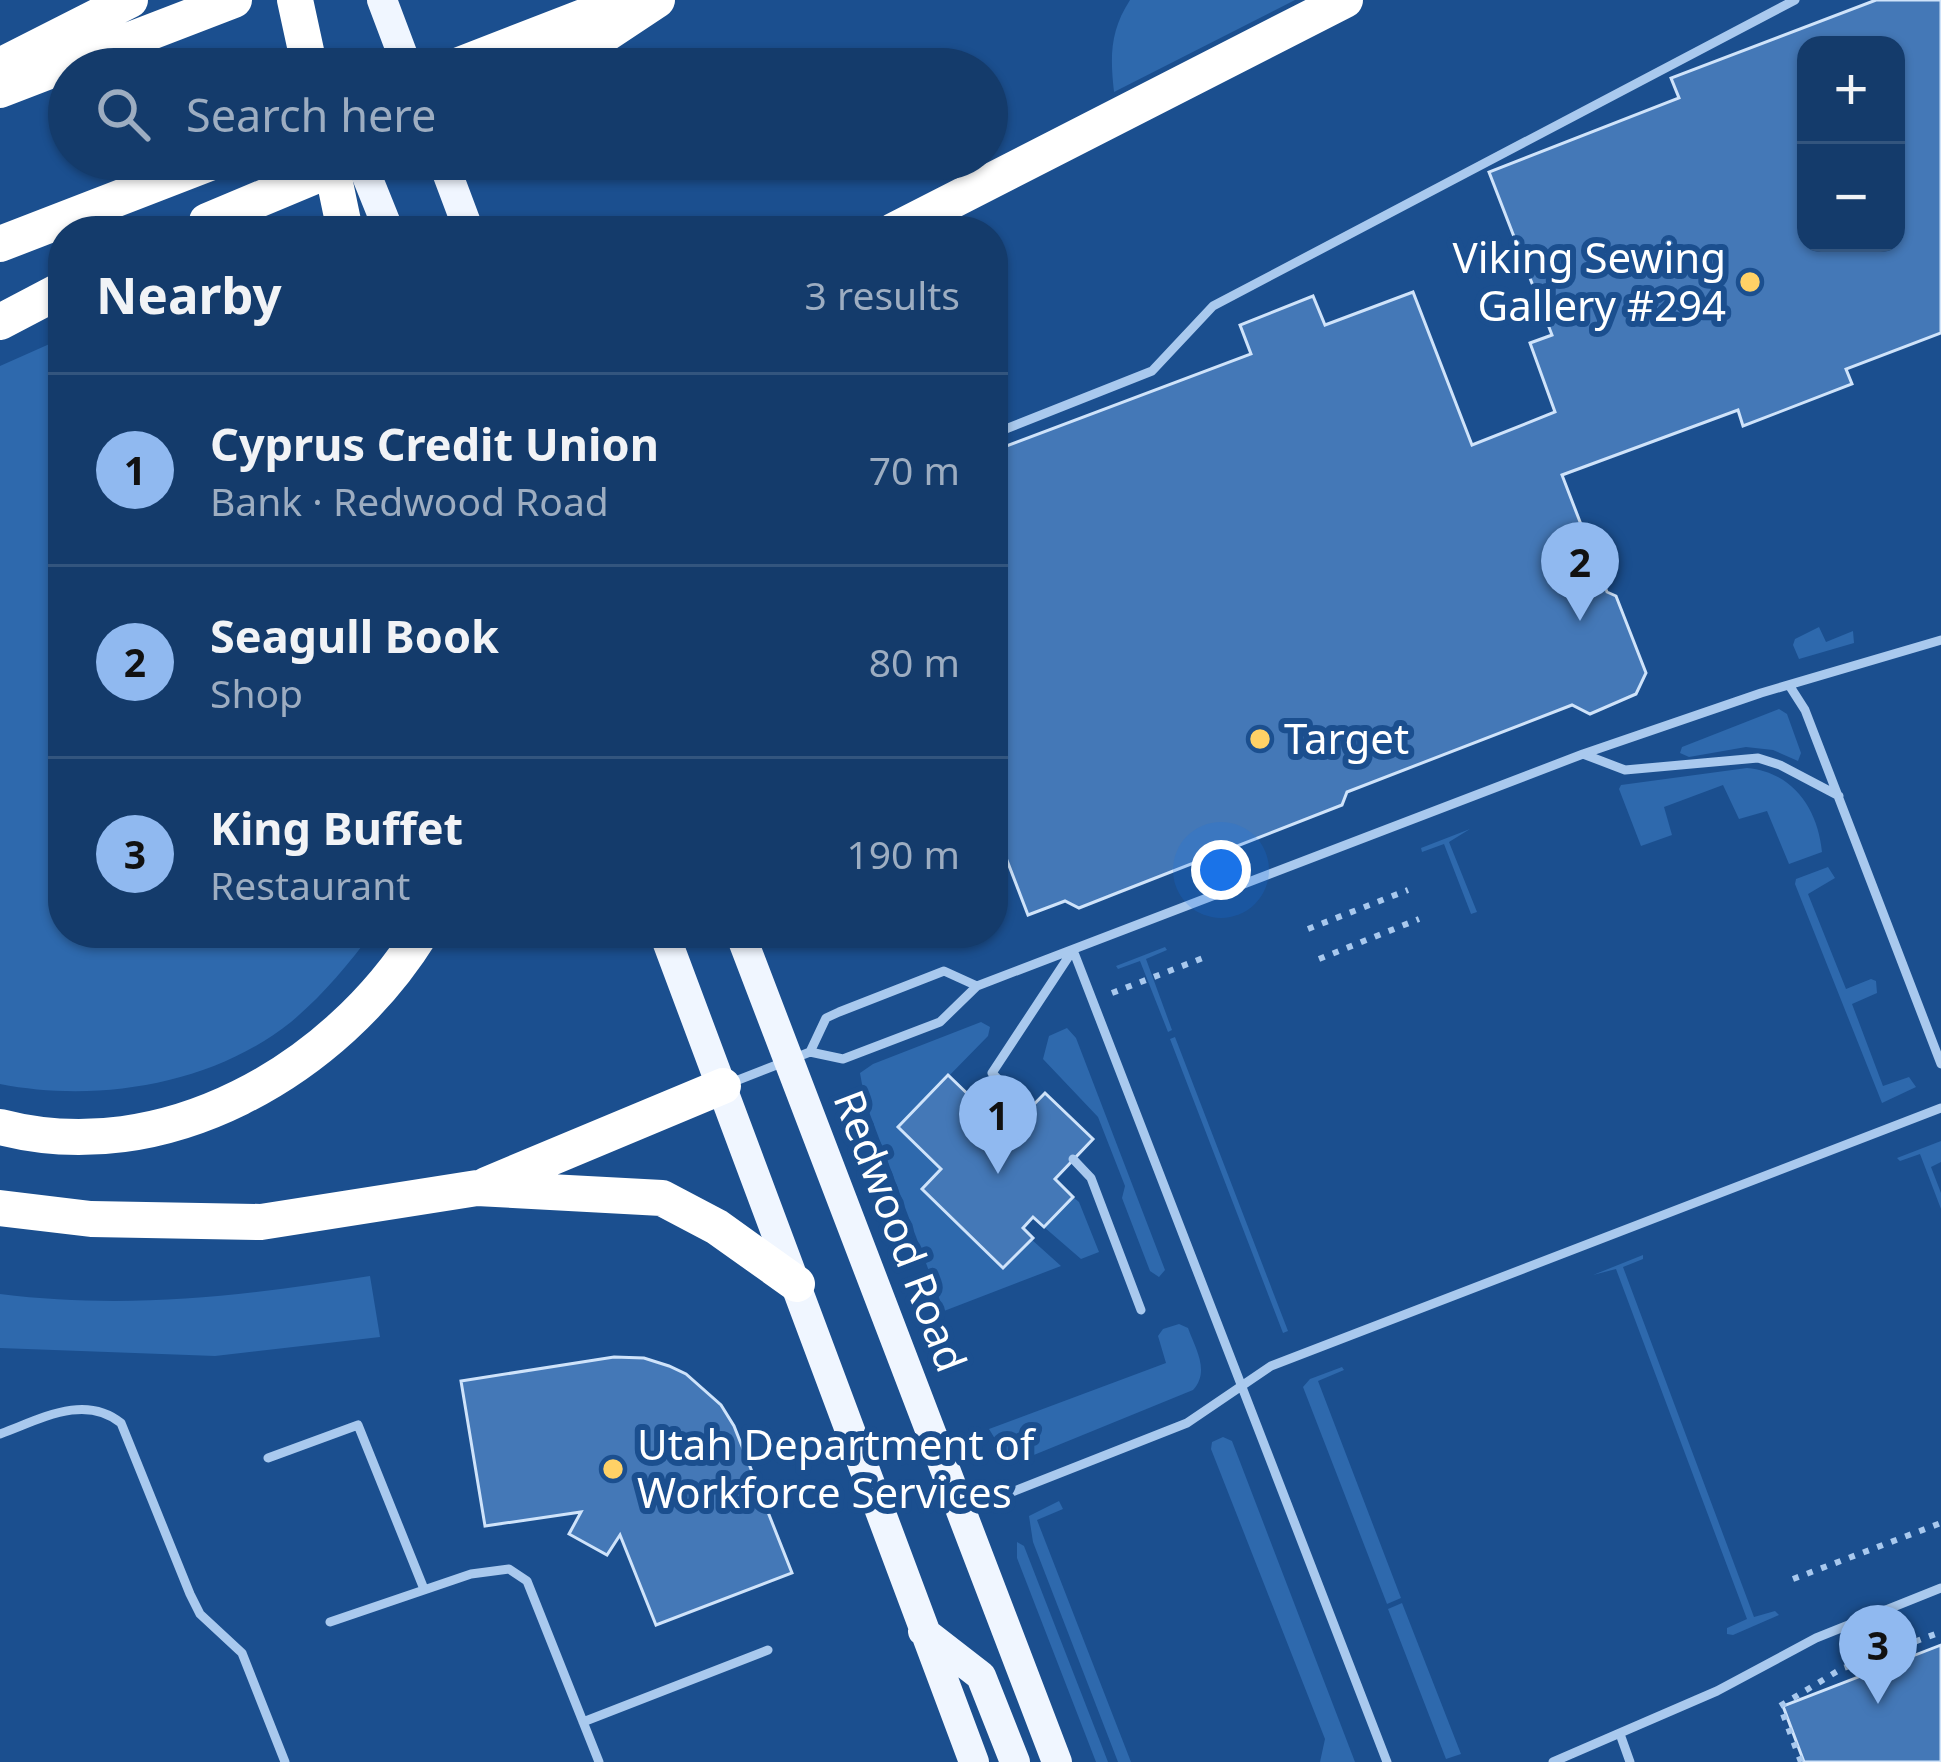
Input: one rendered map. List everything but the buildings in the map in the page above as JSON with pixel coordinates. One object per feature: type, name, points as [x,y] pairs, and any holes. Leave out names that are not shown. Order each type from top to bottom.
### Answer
[{"type":"highway","points":[[0,66],[130,0]]},
{"type":"highway","points":[[110,48],[234,0]]},
{"type":"highway","points":[[296,0],[306,48]]},
{"type":"highway","points":[[563,48],[627,0]]},
{"type":"highway","points":[[566,48],[657,0]]},
{"type":"highway","points":[[1008,172],[1345,0]]},
{"type":"highway","points":[[0,90],[48,72]]},
{"type":"highway","points":[[73,216],[166,180]]},
{"type":"highway","points":[[220,216],[307,180]]},
{"type":"highway","points":[[334,180],[342,216]]},
{"type":"highway","points":[[922,216],[993,180]]},
{"type":"highway","points":[[0,244],[48,226]]},
{"type":"highway","points":[[0,322],[48,297]]},
{"type":"highway","points":[[0,1127],[55,1135],[102,1134],[197,1116],[238,1100],[328,1043],[400,967],[412,948]]},
{"type":"highway","points":[[477,1188],[722,1086]]},
{"type":"highway","points":[[0,1208],[91,1219],[261,1222],[477,1188],[662,1198],[717,1227],[797,1284]]},
{"type":"main road","points":[[296,0],[315,48]]},
{"type":"main road","points":[[382,0],[400,48]]},
{"type":"main road","points":[[367,180],[383,216]]},
{"type":"main road","points":[[450,180],[463,216]]},
{"type":"main road","points":[[670,948],[974,1762]]},
{"type":"main road","name":"Redwood Road","points":[[747,948],[799,1055],[1057,1762]]},
{"type":"main road","points":[[923,1631],[981,1676],[1015,1762]]},
{"type":"lane","points":[[1008,428],[1152,371],[1214,306],[1795,0]]},
{"type":"lane","points":[[722,1086],[799,1055],[843,1059],[940,1022],[976,986],[1583,754],[1941,640]]},
{"type":"lane","points":[[1790,685],[1805,710],[1941,1064]]},
{"type":"lane","points":[[1583,754],[1625,770],[1758,758],[1839,796]]},
{"type":"lane","points":[[1072,950],[1387,1762]]},
{"type":"lane","points":[[1028,1110],[992,1073],[1072,950]]},
{"type":"lane","points":[[799,1055],[826,1018],[944,971],[976,986]]},
{"type":"lane","points":[[964,1511],[1187,1423],[1271,1366],[1941,1108]]},
{"type":"lane","points":[[1073,1159],[1091,1178],[1141,1310]]},
{"type":"lane","points":[[0,1435],[67,1410],[95,1408],[121,1423],[190,1594],[200,1614],[242,1653],[285,1762]]},
{"type":"lane","points":[[268,1458],[358,1425],[424,1589]]},
{"type":"lane","points":[[330,1622],[424,1589],[509,1569],[521,1576],[535,1597],[598,1762]]},
{"type":"lane","points":[[1553,1762],[1717,1691],[1816,1638],[1941,1588]]},
{"type":"lane","points":[[584,1721],[768,1650]]},
{"type":"lane","points":[[1620,1734],[1630,1762]]},
{"type":"path","points":[[1308,929],[1408,890]]},
{"type":"path","points":[[1319,958],[1419,919]]},
{"type":"path","points":[[1092,1000],[1203,958]]},
{"type":"path","points":[[1793,1579],[1941,1523]]},
{"type":"path","points":[[1801,1762],[1780,1706],[1840,1669],[1941,1632]]},
{"type":"shaded area","points":[[1130,0],[1295,0],[1114,92],[1113,44]]},
{"type":"shaded area","points":[[48,345],[48,948],[360,948],[313,1002],[260,1044],[226,1061],[152,1084],[75,1091],[0,1084],[0,366]]},
{"type":"shaded area","points":[[1819,627],[1826,642],[1853,631],[1854,643],[1799,659],[1795,639]]},
{"type":"shaded area","points":[[1779,709],[1787,714],[1801,753],[1798,761],[1773,750],[1746,747],[1689,757],[1680,753],[1682,747]]},
{"type":"shaded area","points":[[1747,768],[1778,777],[1800,795],[1815,821],[1822,852],[1789,864],[1767,811],[1739,819],[1723,785],[1664,807],[1672,835],[1641,846],[1621,785]]},
{"type":"shaded area","points":[[1470,829],[1449,842],[1477,912],[1471,914],[1444,844],[1422,852],[1421,848]]},
{"type":"shaded area","points":[[1828,867],[1835,878],[1808,894],[1846,989],[1876,981],[1877,993],[1852,1004],[1883,1086],[1909,1077],[1916,1087],[1882,1103],[1795,884],[1796,879]]},
{"type":"shaded area","points":[[1167,950],[1146,959],[1172,1030],[1168,1032],[1140,961],[1116,966]]},
{"type":"shaded area","points":[[981,1022],[990,1027],[988,1036],[898,1128],[941,1169],[922,1190],[1003,1267],[1031,1239],[1061,1266],[944,1311],[865,1101],[860,1073]]},
{"type":"shaded area","points":[[1067,1028],[1076,1038],[1165,1270],[1159,1277],[1150,1271],[1122,1198],[1125,1186],[1098,1117],[1043,1059],[1049,1036]]},
{"type":"shaded area","points":[[1175,1037],[1288,1331],[1283,1333],[1170,1039]]},
{"type":"shaded area","points":[[1941,1141],[1941,1162],[1931,1167],[1941,1193],[1941,1209],[1920,1154],[1897,1158]]},
{"type":"shaded area","points":[[1073,1197],[1099,1252],[1081,1259],[1044,1227]]},
{"type":"shaded area","points":[[1643,1255],[1623,1267],[1754,1617],[1775,1611],[1779,1615],[1733,1635],[1727,1634],[1727,1628],[1747,1619],[1616,1269],[1593,1275]]},
{"type":"shaded area","points":[[370,1276],[380,1337],[215,1356],[0,1348],[0,1294],[140,1301],[277,1290]]},
{"type":"shaded area","points":[[1179,1324],[1188,1328],[1200,1360],[1201,1375],[1193,1390],[1024,1459],[1008,1460],[989,1429],[1166,1363],[1158,1336]]},
{"type":"shaded area","points":[[1344,1370],[1318,1381],[1401,1598],[1387,1604],[1303,1387],[1310,1379]]},
{"type":"shaded area","points":[[1223,1437],[1232,1441],[1355,1762],[1320,1762],[1325,1739],[1211,1449],[1212,1442]]},
{"type":"shaded area","points":[[1059,1501],[1063,1509],[1037,1520],[1131,1762],[1118,1762],[1033,1542],[1029,1516]]},
{"type":"shaded area","points":[[1017,1542],[1024,1546],[1108,1762],[1096,1762],[1017,1558]]},
{"type":"shaded area","points":[[1402,1603],[1461,1754],[1446,1759],[1388,1609]]},
{"type":"place","name":"Viking Sewing Gallery #294","points":[[1750,282]]},
{"type":"place","name":"Seagull Book","points":[[1580,621]]},
{"type":"place","name":"Target","points":[[1260,739]]},
{"type":"place","name":"Cyprus Credit Union","points":[[998,1174]]},
{"type":"place","name":"Utah Department of Workforce Services","points":[[613,1469]]},
{"type":"place","name":"King Buffet","points":[[1878,1704]]}]
